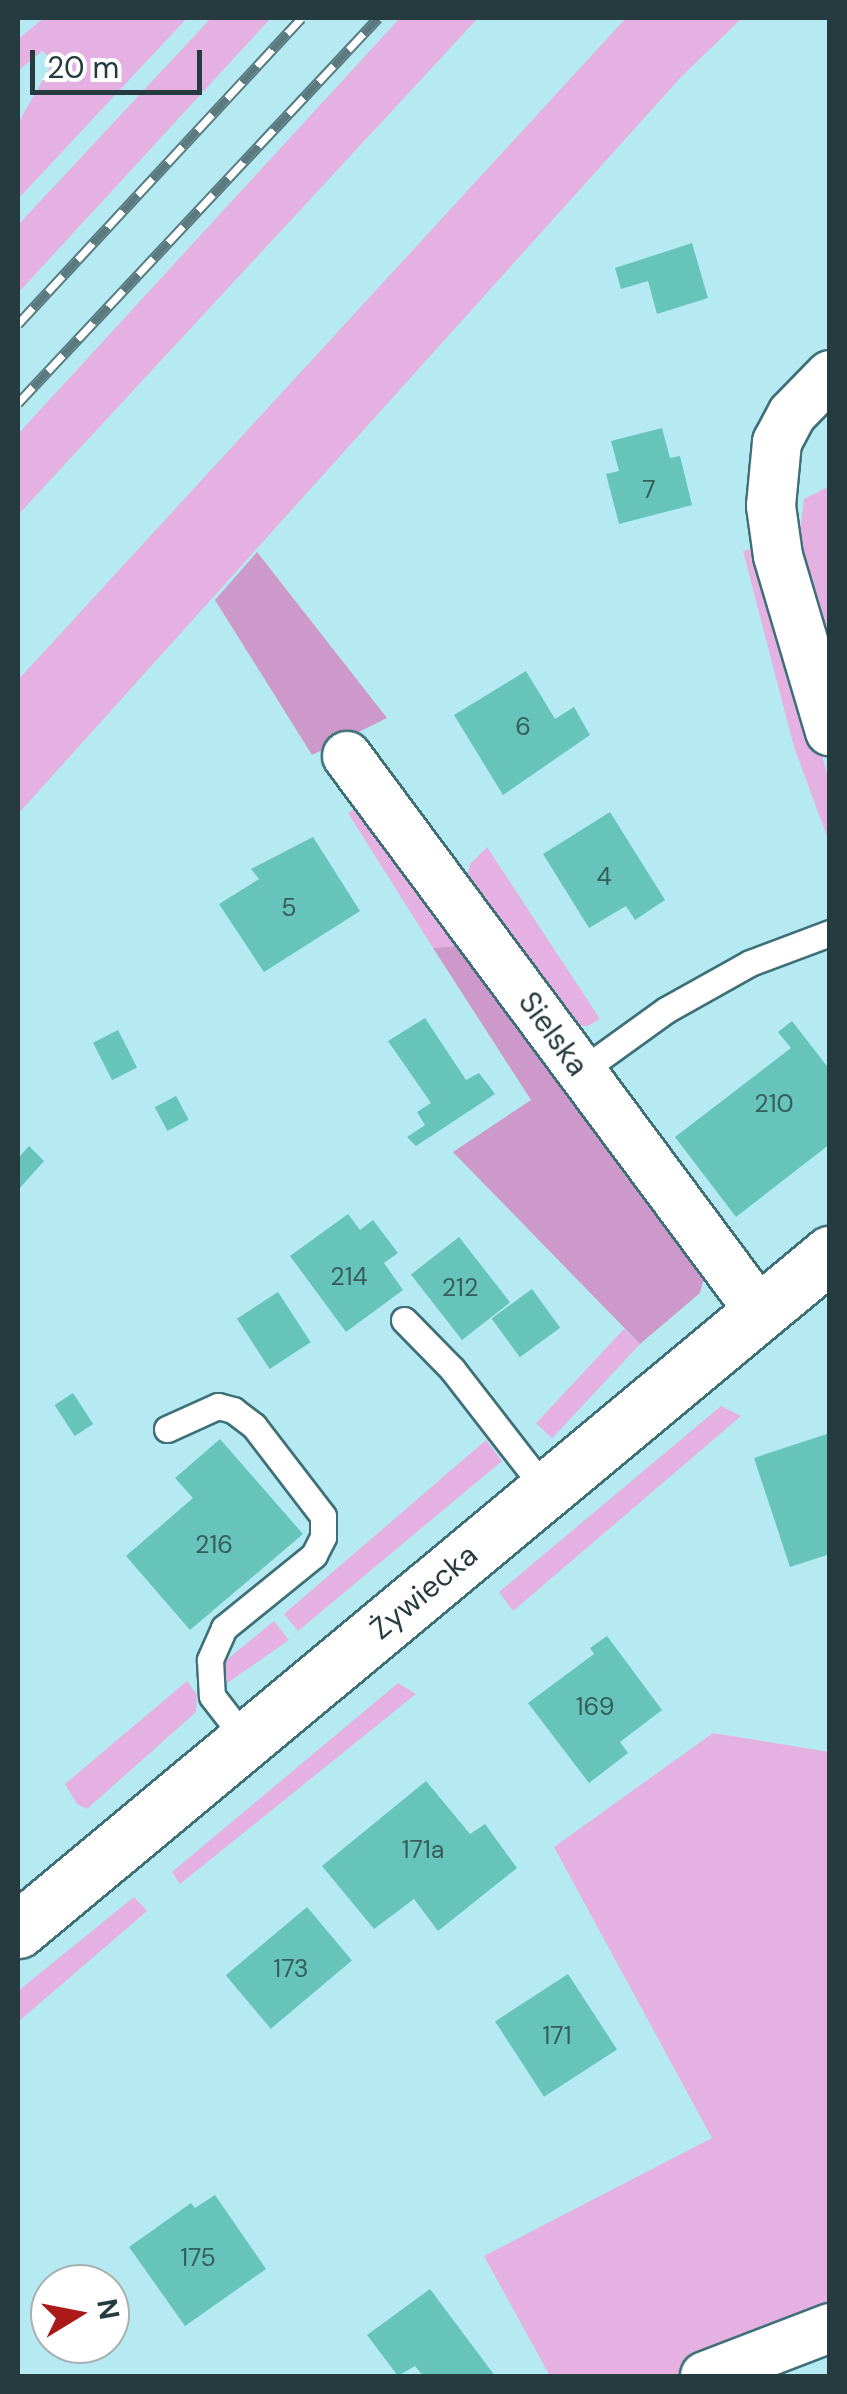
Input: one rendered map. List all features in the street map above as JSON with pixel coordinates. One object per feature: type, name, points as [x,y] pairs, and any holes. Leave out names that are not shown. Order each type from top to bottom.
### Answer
[{"type":"main road","name":"Żywiecka","points":[[18,1930],[830,1254]]},
{"type":"street","points":[[830,375],[792,414],[777,442],[771,506],[778,556],[830,731]]},
{"type":"street","name":"Sielska","points":[[347,756],[760,1312]]},
{"type":"street","points":[[705,2376],[830,2328]]},
{"type":"lane","points":[[580,1072],[666,1010],[733,972],[830,933]]},
{"type":"lane","points":[[404,1320],[452,1369],[546,1490]]},
{"type":"lane","points":[[167,1429],[218,1406],[233,1410],[275,1452],[323,1516],[324,1537],[314,1555],[224,1628],[210,1660],[212,1696],[246,1740]]},
{"type":"shaded area","points":[[44,18],[187,18],[18,199],[18,123],[54,61],[42,51],[18,71],[18,39]]},
{"type":"shaded area","points":[[211,18],[271,18],[18,293],[18,225]]},
{"type":"shaded area","points":[[400,18],[478,18],[18,515],[18,434]]},
{"type":"shaded area","points":[[626,18],[742,18],[682,76],[18,814],[18,680]]},
{"type":"shaded area","points":[[828,487],[829,669],[797,556],[804,499]]},
{"type":"shaded area","points":[[761,547],[829,780],[829,842],[794,747],[743,551]]},
{"type":"shaded area","points":[[257,552],[387,718],[312,755],[215,600]]},
{"type":"shaded area","points":[[366,802],[470,945],[433,948],[348,813]]},
{"type":"shaded area","points":[[487,847],[600,1019],[588,1026],[573,1025],[465,888],[470,864]]},
{"type":"shaded area","points":[[470,945],[705,1274],[700,1293],[640,1344],[453,1152],[531,1100],[433,948]]},
{"type":"shaded area","points":[[624,1329],[640,1344],[552,1438],[536,1423]]},
{"type":"shaded area","points":[[721,1406],[741,1416],[513,1611],[499,1592]]},
{"type":"shaded area","points":[[486,1440],[502,1461],[298,1631],[284,1614]]},
{"type":"shaded area","points":[[274,1621],[289,1640],[226,1684],[224,1662]]},
{"type":"shaded area","points":[[187,1681],[197,1695],[196,1712],[87,1809],[77,1804],[65,1784]]},
{"type":"shaded area","points":[[398,1683],[416,1694],[180,1884],[172,1872]]},
{"type":"shaded area","points":[[713,1733],[829,1752],[829,2318],[682,2376],[550,2376],[484,2256],[712,2138],[554,1847]]},
{"type":"shaded area","points":[[134,1897],[147,1911],[18,2022],[18,1991]]},
{"type":"building","points":[[692,243],[708,298],[657,314],[648,281],[621,289],[615,268]]},
{"type":"building","points":[[662,428],[670,458],[680,456],[692,505],[619,524],[606,474],[619,471],[611,441]]},
{"type":"building","points":[[526,671],[555,719],[574,707],[590,735],[503,795],[454,715]]},
{"type":"building","points":[[610,812],[665,900],[635,920],[626,906],[589,928],[543,854]]},
{"type":"building","points":[[313,837],[360,911],[264,972],[219,904],[259,879],[251,869]]},
{"type":"building","points":[[425,1018],[466,1080],[479,1073],[495,1094],[416,1146],[407,1137],[425,1125],[417,1112],[431,1103],[388,1041]]},
{"type":"building","points":[[792,1021],[830,1070],[830,1144],[736,1217],[675,1137],[791,1048],[778,1032]]},
{"type":"building","points":[[118,1030],[137,1067],[112,1080],[93,1043]]},
{"type":"building","points":[[176,1096],[189,1120],[167,1131],[155,1107]]},
{"type":"building","points":[[29,1146],[44,1161],[18,1190],[18,1158]]},
{"type":"building","points":[[348,1214],[360,1230],[373,1220],[398,1253],[384,1263],[403,1290],[346,1332],[290,1256]]},
{"type":"building","points":[[459,1237],[510,1302],[462,1340],[411,1275]]},
{"type":"building","points":[[532,1289],[560,1328],[520,1357],[492,1318]]},
{"type":"building","points":[[278,1292],[311,1342],[270,1369],[237,1319]]},
{"type":"building","points":[[73,1393],[93,1424],[75,1436],[55,1405]]},
{"type":"building","points":[[830,1433],[830,1554],[790,1567],[754,1458]]},
{"type":"building","points":[[220,1439],[303,1534],[190,1630],[126,1556],[193,1498],[175,1478]]},
{"type":"building","points":[[607,1636],[662,1710],[620,1742],[628,1753],[589,1783],[528,1703],[594,1654],[590,1648]]},
{"type":"building","points":[[426,1781],[470,1834],[485,1824],[517,1868],[438,1931],[414,1899],[374,1929],[322,1866]]},
{"type":"building","points":[[307,1907],[352,1961],[271,2029],[226,1975]]},
{"type":"building","points":[[568,1974],[617,2049],[544,2097],[495,2021]]},
{"type":"building","points":[[215,2195],[266,2269],[185,2326],[129,2247],[191,2203],[195,2208]]},
{"type":"building","points":[[430,2289],[495,2376],[423,2376],[415,2366],[398,2376],[367,2335]]},
{"type":"railway","points":[[18,324],[301,18]]},
{"type":"railway","points":[[18,403],[378,18]]}]
